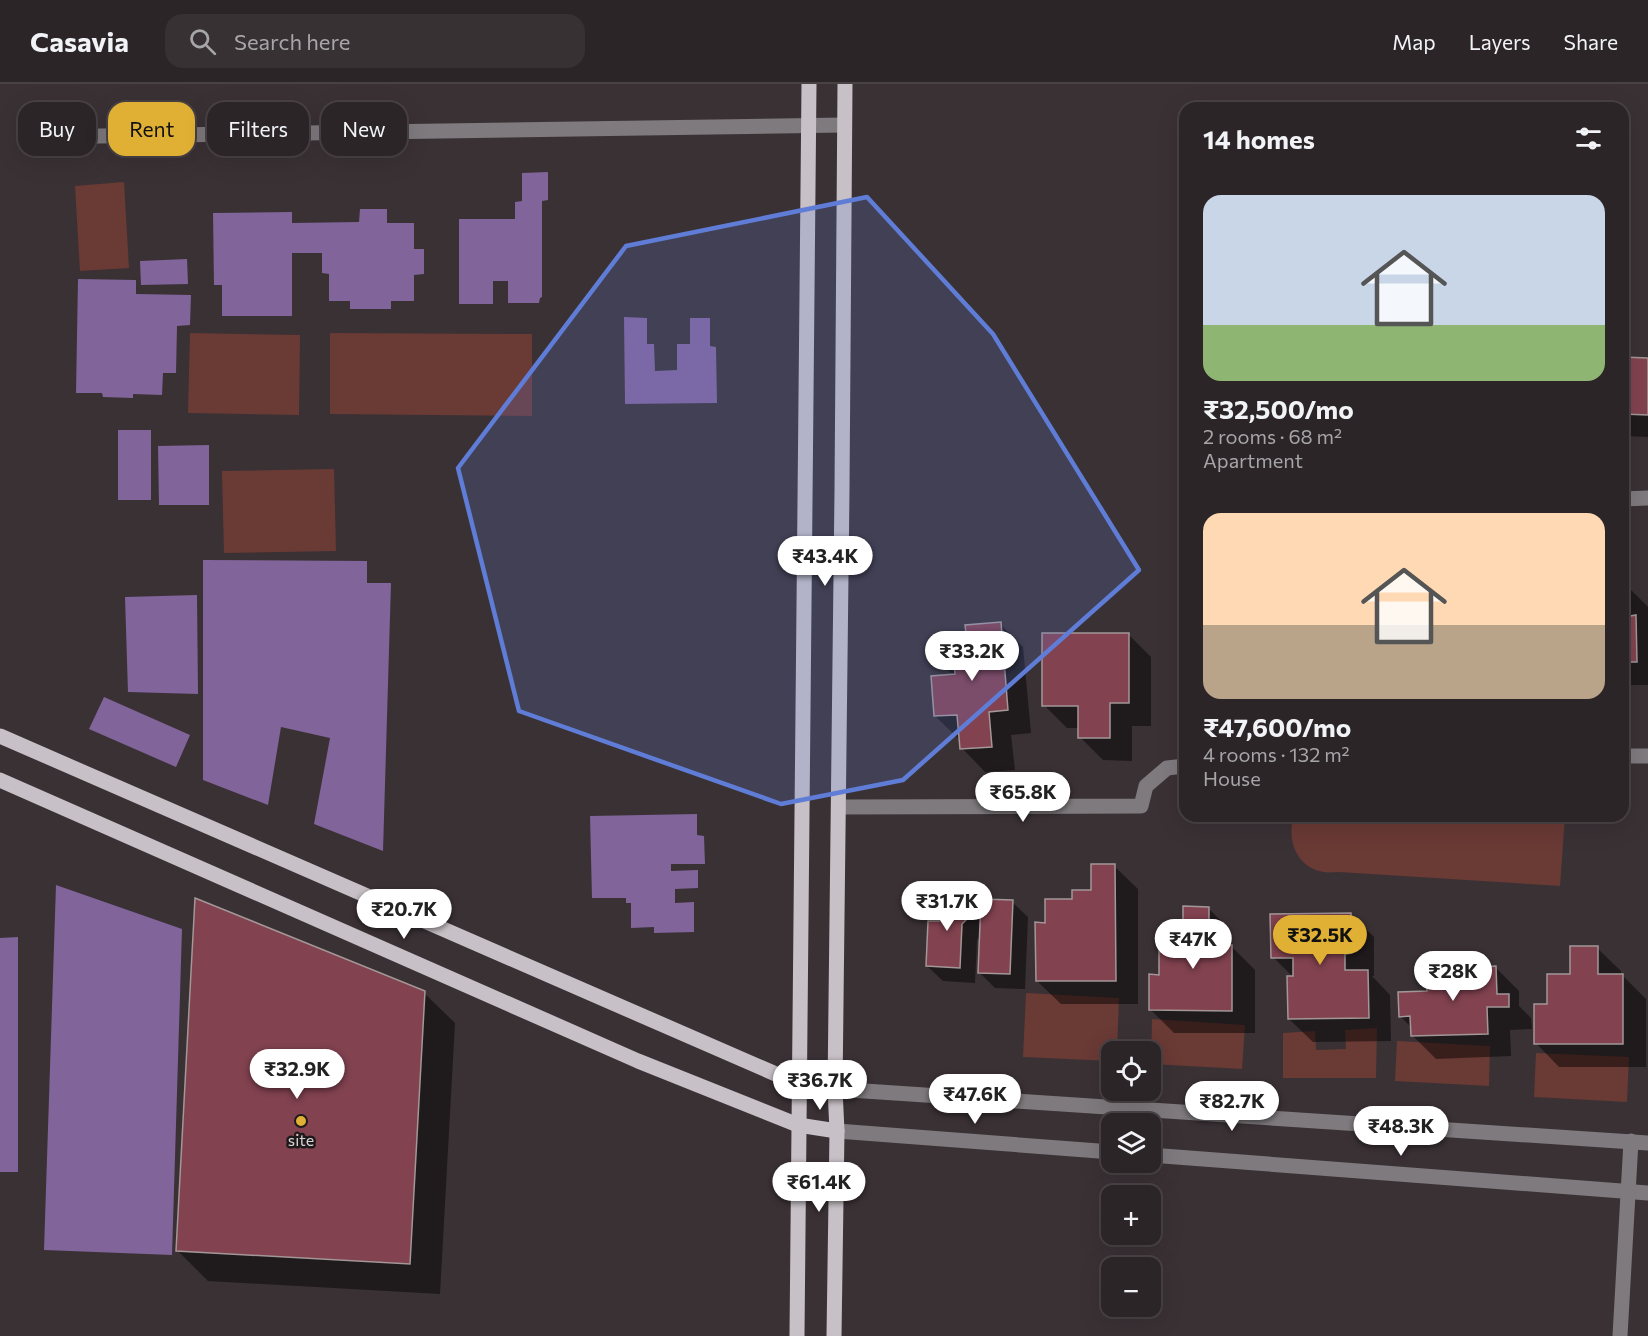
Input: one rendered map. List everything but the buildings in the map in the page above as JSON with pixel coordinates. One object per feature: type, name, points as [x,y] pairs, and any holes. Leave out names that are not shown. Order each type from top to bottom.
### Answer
[{"type":"main road","points":[[797,1336],[809,84]]},
{"type":"main road","points":[[834,1336],[845,84]]},
{"type":"main road","points":[[0,736],[756,1066],[800,1082],[835,1089]]},
{"type":"main road","points":[[0,780],[638,1060],[798,1125],[837,1131]]},
{"type":"street","points":[[96,136],[844,125]]},
{"type":"street","points":[[1629,499],[1648,498]]},
{"type":"street","points":[[1629,756],[1648,756]]},
{"type":"street","points":[[839,807],[1141,806],[1146,786],[1167,768],[1179,767]]},
{"type":"street","points":[[835,1089],[1648,1143]]},
{"type":"street","points":[[837,1131],[1101,1151]]},
{"type":"street","points":[[1620,1336],[1631,1142]]},
{"type":"street","points":[[1161,1156],[1648,1193]]},
{"type":"highlighted area","points":[[867,197],[993,334],[1139,570],[903,780],[781,804],[519,711],[458,468],[626,246]]},
{"type":"shaded area","points":[[548,172],[548,200],[542,201],[542,297],[539,303],[508,303],[508,281],[493,281],[493,304],[459,304],[459,219],[515,219],[515,202],[522,201],[522,173]]},
{"type":"shaded area","points":[[124,182],[129,268],[80,271],[75,186]]},
{"type":"shaded area","points":[[360,209],[387,209],[387,223],[414,223],[414,249],[424,249],[424,274],[414,275],[414,301],[391,301],[391,309],[350,309],[350,301],[329,301],[329,274],[322,273],[322,253],[292,253],[292,316],[222,316],[222,285],[214,285],[213,213],[292,212],[292,223],[359,222]]},
{"type":"shaded area","points":[[187,259],[188,284],[141,285],[140,261]]},
{"type":"shaded area","points":[[78,279],[136,280],[136,294],[191,295],[190,325],[177,326],[176,373],[163,373],[162,395],[133,394],[133,398],[103,397],[102,393],[76,393]]},
{"type":"shaded area","points":[[624,317],[647,318],[647,344],[654,344],[655,371],[677,370],[677,344],[690,344],[690,318],[710,318],[710,346],[716,347],[717,403],[625,404]]},
{"type":"shaded area","points":[[190,333],[300,335],[299,415],[188,413]]},
{"type":"shaded area","points":[[330,333],[532,334],[532,416],[330,414]]},
{"type":"shaded area","points":[[118,430],[151,430],[151,500],[118,500]]},
{"type":"shaded area","points":[[209,445],[209,505],[159,505],[158,446]]},
{"type":"shaded area","points":[[334,469],[336,551],[224,553],[222,471]]},
{"type":"shaded area","points":[[203,560],[367,561],[367,583],[391,583],[383,851],[314,824],[330,738],[281,727],[268,805],[203,780]]},
{"type":"shaded area","points":[[197,595],[198,694],[128,692],[125,597]]},
{"type":"shaded area","points":[[104,697],[190,735],[176,767],[89,729]]},
{"type":"shaded area","points":[[697,814],[697,835],[704,836],[705,864],[671,864],[671,871],[698,870],[698,888],[675,889],[675,903],[694,902],[694,932],[654,933],[654,927],[631,928],[631,903],[626,903],[626,898],[592,898],[590,816]]},
{"type":"shaded area","points":[[1293,822],[1565,822],[1560,886],[1324,872],[1307,865],[1296,852]]},
{"type":"shaded area","points":[[56,885],[182,929],[172,1255],[44,1250]]},
{"type":"shaded area","points":[[18,937],[18,1172],[0,1172],[0,938]]},
{"type":"shaded area","points":[[1026,993],[1119,998],[1117,1041],[1101,1041],[1101,1061],[1023,1057]]},
{"type":"shaded area","points":[[1152,1019],[1245,1025],[1242,1069],[1161,1065],[1161,1041],[1152,1041]]},
{"type":"shaded area","points":[[1377,1028],[1376,1078],[1283,1078],[1283,1033],[1315,1031],[1316,1050],[1346,1049],[1345,1030]]},
{"type":"shaded area","points":[[1397,1041],[1490,1046],[1489,1086],[1395,1081]]},
{"type":"shaded area","points":[[1536,1053],[1629,1057],[1627,1102],[1534,1097]]},
{"type":"place","name":"site","points":[[301,1121]]}]
